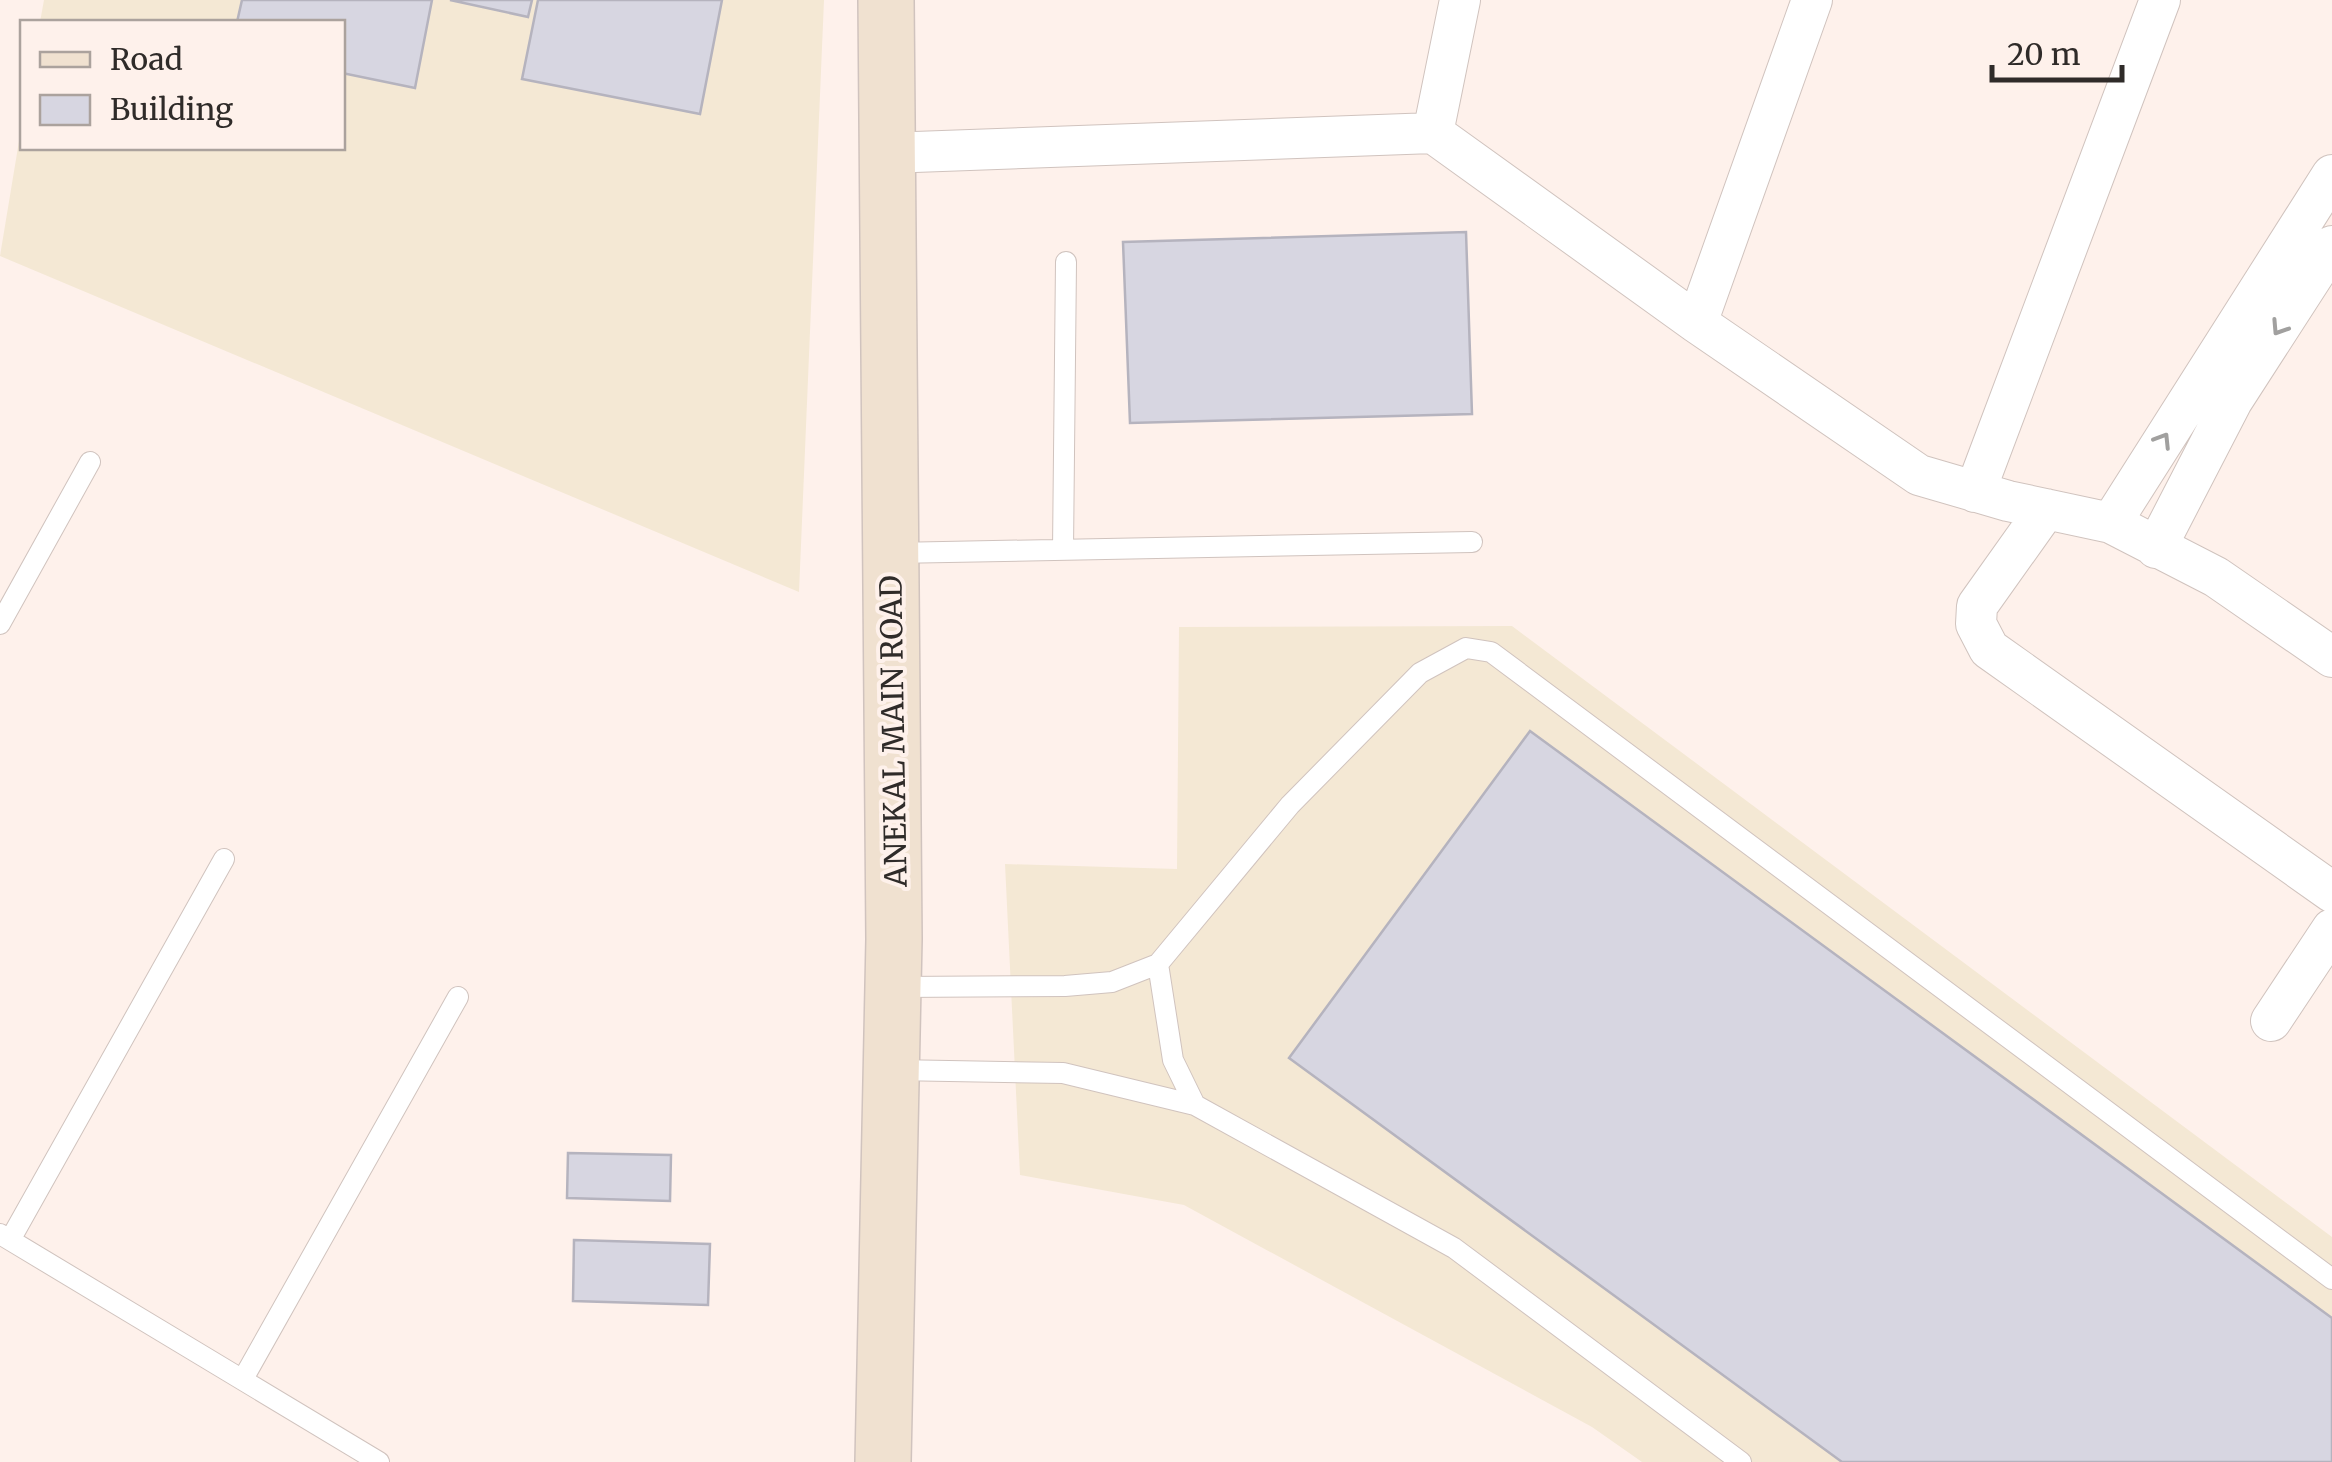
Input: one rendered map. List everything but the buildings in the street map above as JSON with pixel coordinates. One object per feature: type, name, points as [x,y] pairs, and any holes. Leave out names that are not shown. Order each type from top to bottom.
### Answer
[{"type":"main road","name":"ANEKAL MAIN ROAD","points":[[883,1462],[894,987],[886,0]]},
{"type":"street","points":[[1432,133],[1460,0]]},
{"type":"street","points":[[1697,324],[1812,0]]},
{"type":"street","points":[[1975,492],[2160,0]]},
{"type":"street","points":[[887,153],[1432,133],[1697,324],[1919,476],[2111,523],[2216,577],[2332,656]]},
{"type":"street","points":[[2111,523],[2332,174]]},
{"type":"street","points":[[2156,548],[2232,400],[2332,246]]},
{"type":"street","points":[[2046,509],[1977,606],[1976,624],[1989,649],[2332,892]]},
{"type":"street","points":[[2271,1021],[2332,929]]},
{"type":"lane","points":[[1064,550],[1066,262]]},
{"type":"lane","points":[[0,624],[90,462]]},
{"type":"lane","points":[[891,554],[1472,542]]},
{"type":"lane","points":[[894,987],[1112,982],[1158,964],[1290,804],[1420,673],[1466,648],[1491,652],[2332,1278]]},
{"type":"lane","points":[[224,859],[5,1237],[378,1462]]},
{"type":"lane","points":[[1158,964],[1173,1060],[1195,1106]]},
{"type":"lane","points":[[243,1379],[458,997]]},
{"type":"lane","points":[[892,1070],[1064,1073],[1195,1106],[1454,1248],[1741,1462]]},
{"type":"shaded area","points":[[44,0],[824,0],[799,592],[0,256],[20,135],[20,150],[345,150],[345,20],[40,20]]},
{"type":"shaded area","points":[[1512,626],[2332,1237],[2332,1462],[1642,1462],[1592,1427],[1184,1205],[1020,1175],[1005,864],[1177,869],[1179,627]]}]
